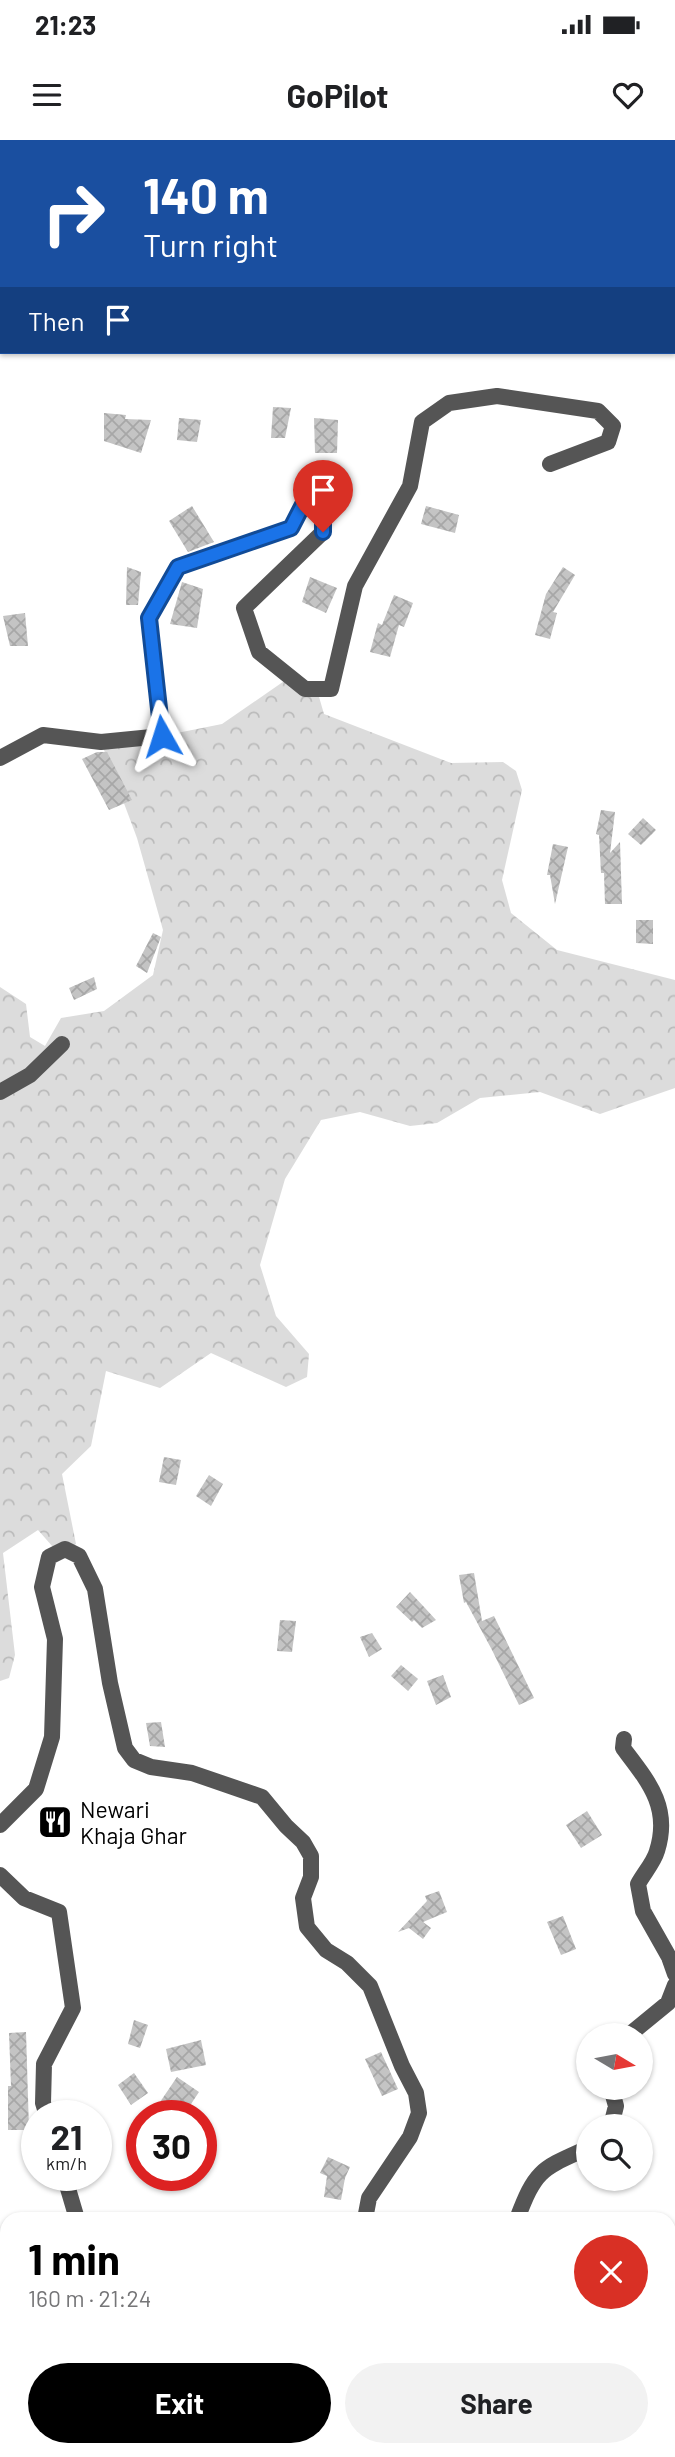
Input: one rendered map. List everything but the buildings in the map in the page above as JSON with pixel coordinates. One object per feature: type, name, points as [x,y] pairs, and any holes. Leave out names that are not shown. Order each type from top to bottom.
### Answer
[{"type":"street","points":[[0,758],[43,735],[101,742],[162,736],[149,618],[178,567],[291,528],[308,495],[323,490],[323,532],[244,608],[259,652],[305,689],[331,689],[355,586],[410,486],[422,422],[449,403],[497,396],[598,411],[613,426],[608,442],[550,464]]},
{"type":"street","points":[[0,1092],[30,1076],[62,1044]]},
{"type":"street","points":[[0,1825],[36,1789],[52,1737],[55,1639],[42,1587],[49,1557],[65,1549],[79,1556],[95,1589],[110,1683],[125,1748],[134,1760],[151,1767],[192,1773],[262,1797],[303,1842],[311,1856],[311,1877],[303,1898],[307,1927],[326,1950],[347,1963],[370,1986],[402,2066],[416,2093],[419,2113],[410,2137],[369,2198],[366,2212]]},
{"type":"street","points":[[624,1739],[623,1748],[651,1784],[663,1818],[657,1852],[638,1884],[643,1910],[669,1957],[675,1974]]},
{"type":"street","points":[[0,1875],[24,1898],[59,1912],[73,2008],[44,2064],[43,2100]]},
{"type":"street","points":[[644,2023],[668,2003],[675,1984]]},
{"type":"street","points":[[520,2212],[529,2187],[545,2167],[576,2153]]},
{"type":"street","points":[[69,2191],[75,2212]]},
{"type":"green space","points":[[290,677],[317,690],[324,714],[451,763],[503,762],[516,771],[522,790],[502,880],[511,913],[557,950],[675,980],[675,1088],[600,1114],[540,1092],[480,1098],[437,1123],[410,1126],[360,1112],[321,1120],[285,1179],[260,1265],[276,1316],[309,1354],[307,1377],[286,1387],[211,1353],[160,1388],[106,1371],[91,1446],[62,1474],[76,1544],[60,1555],[38,1530],[3,1553],[15,1655],[9,1678],[0,1681],[0,987],[26,1004],[30,1037],[45,1046],[61,1018],[104,1011],[153,975],[163,930],[137,838],[101,742],[162,736],[222,724]]},
{"type":"place","name":"Newari Khaja Ghar","points":[[55,1822]]},
{"type":"route","points":[[162,736],[149,618],[178,567],[291,528],[308,495],[323,490],[323,532]]}]
